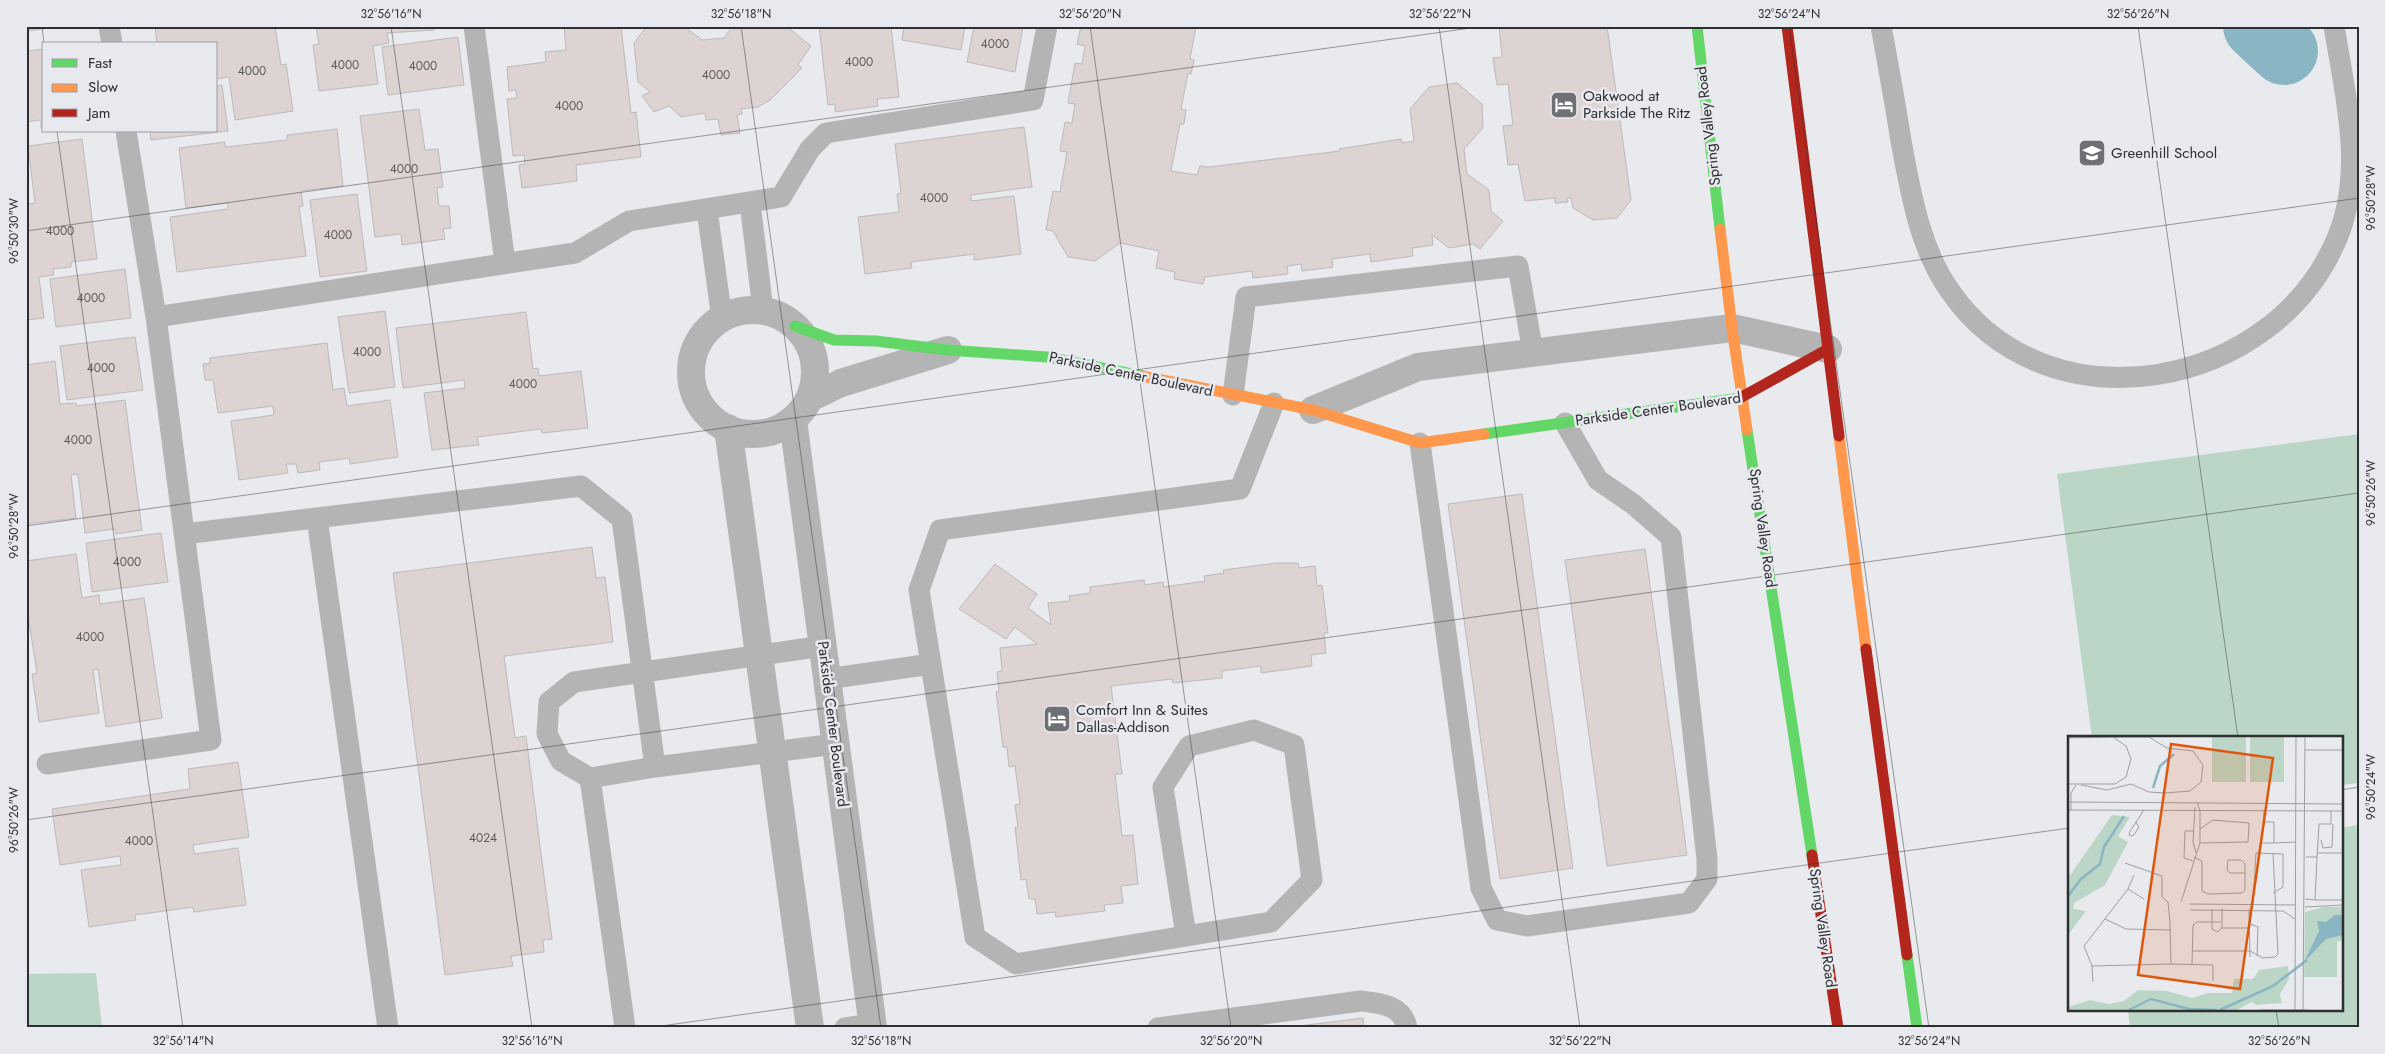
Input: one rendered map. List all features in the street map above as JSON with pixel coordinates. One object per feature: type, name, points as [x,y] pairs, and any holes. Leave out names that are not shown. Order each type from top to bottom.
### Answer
[{"type":"main road","name":"Spring Valley Road","points":[[1697,26],[1732,328],[1838,1028]]},
{"type":"main road","points":[[1787,26],[1873,706],[1917,1028]]},
{"type":"main road","name":"Parkside Center Boulevard","points":[[795,326],[834,340],[876,341],[948,350],[1046,357],[1313,410],[1420,442],[1744,398],[1828,349]]},
{"type":"street","points":[[745,310],[763,310],[780,316],[795,326],[806,340],[813,356],[815,378],[810,398],[793,420],[780,428],[760,435],[738,433],[719,424],[703,409],[694,390],[691,369],[696,348],[708,330],[722,319],[745,310]]},
{"type":"street","points":[[1313,410],[1418,368],[1732,328],[1828,349]]},
{"type":"street","name":"Parkside Center Boulevard","points":[[810,398],[841,383],[948,350]]},
{"type":"street","name":"Parkside Center Boulevard","points":[[793,420],[873,1026]]},
{"type":"street","points":[[728,428],[810,1028]]},
{"type":"lane","points":[[110,26],[112,42]]},
{"type":"lane","points":[[474,26],[505,263]]},
{"type":"lane","points":[[156,317],[575,253],[629,221],[781,197],[810,149],[826,132],[1033,100],[1047,26]]},
{"type":"lane","points":[[1881,26],[1908,175],[1923,239],[1935,266],[1950,292],[1996,339],[2019,352],[2067,371],[2095,377],[2124,378],[2154,376],[2178,371],[2210,361],[2240,347],[2265,331],[2290,310],[2307,291],[2322,268],[2340,228],[2348,194],[2352,152],[2334,26]]},
{"type":"lane","points":[[47,764],[211,740],[156,317],[126,132]]},
{"type":"lane","points":[[750,203],[763,310]]},
{"type":"lane","points":[[707,210],[722,319]]},
{"type":"lane","points":[[1233,395],[1246,297],[1518,266],[1533,353]]},
{"type":"lane","points":[[1186,936],[1163,787],[1189,746],[1254,730],[1294,745],[1312,880],[1271,922],[1186,936],[1016,964],[975,937],[919,590],[940,530],[1240,489],[1274,403]]},
{"type":"lane","points":[[1420,442],[1481,888],[1497,920],[1527,926],[1689,902],[1707,879],[1707,859],[1671,537],[1633,504],[1598,480],[1565,423]]},
{"type":"lane","points":[[184,534],[580,486],[622,519],[655,767]]},
{"type":"lane","points":[[317,518],[388,1028]]},
{"type":"lane","points":[[822,646],[574,682],[549,702],[547,734],[561,760],[590,778],[655,767],[835,744]]},
{"type":"lane","points":[[826,679],[931,664]]},
{"type":"lane","points":[[590,778],[625,1028]]},
{"type":"lane","points":[[1158,1028],[1361,1001],[1390,1005],[1406,1021],[1407,1028]]},
{"type":"lane","points":[[845,1028],[873,1026]]},
{"type":"green space","points":[[2359,434],[2359,783],[2342,785],[2342,736],[2092,736],[2057,474]]},
{"type":"green space","points":[[2359,825],[2359,1028],[2130,1028],[2128,1012],[2342,1012],[2342,828]]},
{"type":"green space","points":[[96,973],[102,1028],[26,1028],[26,974]]},
{"type":"building","points":[[26,26],[67,26],[26,31]]},
{"type":"building","points":[[155,26],[275,26],[281,65],[286,64],[293,111],[235,120],[229,77],[218,79],[218,42],[157,42]]},
{"type":"building","points":[[316,26],[434,26],[434,30],[387,33],[389,43],[373,46],[378,84],[319,91],[313,45],[319,44]]},
{"type":"building","points":[[564,26],[621,26],[631,113],[636,112],[641,157],[576,165],[577,181],[522,188],[519,165],[525,164],[524,155],[513,156],[507,99],[517,98],[516,90],[509,91],[507,67],[546,62],[545,52],[566,50]]},
{"type":"building","points":[[647,26],[684,26],[702,40],[724,38],[733,26],[786,26],[811,46],[798,65],[802,68],[770,100],[758,107],[741,109],[742,114],[737,115],[740,133],[721,135],[718,119],[706,120],[705,113],[681,117],[669,106],[654,112],[642,96],[650,92],[638,82],[634,43]]},
{"type":"building","points":[[819,26],[891,26],[899,97],[877,99],[878,106],[835,112],[835,104],[828,105]]},
{"type":"building","points":[[904,26],[965,26],[961,50],[902,40]]},
{"type":"building","points":[[974,26],[1023,26],[1015,72],[967,62]]},
{"type":"building","points":[[1081,26],[1196,26],[1190,59],[1194,60],[1191,74],[1188,73],[1181,109],[1186,110],[1184,124],[1180,124],[1171,171],[1197,175],[1200,166],[1209,167],[1340,151],[1339,149],[1401,139],[1402,143],[1414,141],[1410,109],[1429,87],[1457,83],[1482,104],[1483,128],[1464,149],[1467,174],[1489,190],[1491,211],[1503,221],[1480,249],[1473,244],[1449,248],[1432,235],[1433,245],[1412,248],[1413,256],[1371,262],[1370,254],[1332,259],[1333,267],[1302,271],[1301,264],[1287,266],[1288,274],[1253,278],[1252,271],[1205,277],[1203,284],[1174,279],[1175,272],[1156,268],[1159,251],[1120,243],[1095,261],[1068,257],[1053,231],[1046,230],[1053,191],[1060,192],[1067,152],[1060,151],[1065,122],[1072,123],[1075,104],[1068,103],[1075,63],[1082,64],[1085,46],[1077,44]]},
{"type":"building","name":"Oakwood at Parkside The Ritz","points":[[1499,26],[1607,26],[1631,200],[1617,218],[1593,220],[1573,208],[1571,198],[1567,198],[1568,202],[1555,203],[1555,198],[1525,201],[1518,164],[1508,165],[1503,126],[1513,125],[1508,84],[1497,85],[1493,58],[1502,57]]},
{"type":"building","points":[[458,37],[464,85],[388,95],[382,47]]},
{"type":"building","points":[[42,49],[42,128],[41,120],[26,122],[26,51]]},
{"type":"building","points":[[222,85],[228,131],[151,140],[150,132],[218,132],[218,86]]},
{"type":"building","points":[[419,109],[425,150],[438,149],[443,187],[437,188],[439,206],[449,206],[451,228],[443,229],[445,239],[402,245],[401,234],[375,237],[360,116]]},
{"type":"building","points":[[1024,127],[1032,187],[971,195],[971,201],[1014,196],[1021,254],[974,260],[974,254],[911,262],[912,268],[865,274],[858,217],[899,212],[897,194],[901,193],[895,144]]},
{"type":"building","points":[[337,129],[343,186],[301,191],[303,206],[299,207],[306,256],[177,272],[170,217],[228,209],[228,203],[186,208],[179,148],[225,142],[225,147],[287,140],[287,135]]},
{"type":"building","points":[[82,139],[97,259],[71,262],[71,267],[53,269],[54,275],[39,277],[44,318],[26,320],[26,192],[28,204],[35,203],[28,146]]},
{"type":"building","points":[[357,194],[367,271],[320,277],[310,200]]},
{"type":"building","points":[[125,269],[131,318],[56,327],[50,279]]},
{"type":"building","points":[[385,311],[395,387],[349,393],[338,317]]},
{"type":"building","points":[[526,312],[533,369],[538,368],[539,376],[581,371],[588,428],[542,433],[541,429],[477,437],[479,445],[432,450],[424,393],[465,388],[464,380],[403,388],[396,328]]},
{"type":"building","points":[[135,337],[143,390],[67,400],[60,346]]},
{"type":"building","points":[[327,343],[333,390],[344,388],[347,406],[390,400],[398,457],[350,464],[349,458],[319,462],[320,470],[298,473],[296,464],[286,464],[288,473],[239,480],[231,421],[274,415],[273,406],[218,413],[213,380],[205,380],[203,364],[210,363],[210,358]]},
{"type":"building","points":[[55,361],[60,404],[76,403],[77,406],[125,400],[142,530],[116,534],[115,529],[85,533],[78,474],[71,475],[76,518],[26,524],[26,365]]},
{"type":"building","points":[[1522,494],[1573,868],[1500,879],[1448,504]]},
{"type":"building","points":[[161,533],[168,582],[92,592],[86,543]]},
{"type":"building","points":[[592,547],[596,578],[605,577],[613,642],[504,656],[515,738],[526,736],[552,939],[543,940],[544,952],[511,956],[513,966],[445,975],[393,573]]},
{"type":"building","points":[[1645,549],[1687,855],[1607,866],[1565,560]]},
{"type":"building","points":[[76,554],[82,598],[99,595],[100,604],[144,598],[162,718],[106,727],[98,669],[93,670],[99,713],[39,722],[32,674],[37,673],[26,603],[26,561]]},
{"type":"building","name":"Comfort Inn & Suites Dallas-Addison","points":[[1277,563],[1298,563],[1299,568],[1315,566],[1317,586],[1322,585],[1328,633],[1324,633],[1326,653],[1311,655],[1312,666],[1261,673],[1261,666],[1222,671],[1222,678],[1173,683],[1172,679],[1111,686],[1122,774],[1115,774],[1122,836],[1133,835],[1138,884],[1121,886],[1123,903],[1104,905],[1105,911],[1056,917],[1055,912],[1037,914],[1035,899],[1029,899],[1026,879],[1021,880],[1015,827],[1018,827],[1015,805],[1020,804],[1015,766],[1009,767],[1007,747],[1003,747],[996,692],[999,691],[997,672],[1002,671],[1000,648],[1037,644],[1015,627],[1006,639],[959,609],[995,564],[1037,594],[1028,608],[1051,625],[1048,603],[1070,601],[1069,596],[1090,593],[1090,587],[1144,580],[1145,585],[1163,582],[1164,587],[1205,581],[1204,576],[1224,573],[1223,570]]},
{"type":"building","points":[[238,762],[249,837],[193,845],[194,854],[238,848],[246,905],[194,912],[193,907],[135,915],[136,920],[89,927],[81,870],[121,865],[120,856],[60,865],[52,809],[190,789],[188,769]]},
{"type":"building","points":[[1363,1018],[1364,1028],[1283,1028]]},
{"type":"waterway","points":[[2257,26],[2284,51]]},
{"type":"traffic: fast","points":[[1697,26],[1720,229]]},
{"type":"traffic: fast","points":[[795,326],[834,340],[876,341],[948,350],[1047,357],[1142,376]]},
{"type":"traffic: fast","points":[[1484,434],[1740,398]]},
{"type":"traffic: fast","points":[[1747,430],[1812,855]]},
{"type":"traffic: fast","points":[[1907,955],[1917,1028]]},
{"type":"traffic: slow","points":[[1720,229],[1747,430]]},
{"type":"traffic: slow","points":[[1142,376],[1313,410],[1420,443],[1484,434]]},
{"type":"traffic: slow","points":[[1839,436],[1866,649]]},
{"type":"traffic: jam","points":[[1787,26],[1839,436]]},
{"type":"traffic: jam","points":[[1740,398],[1828,349]]},
{"type":"traffic: jam","points":[[1866,649],[1907,955]]},
{"type":"traffic: jam","points":[[1812,855],[1838,1028]]},
{"type":"place","name":"Oakwood at Parkside The Ritz","points":[[1564,105]]},
{"type":"place","name":"Greenhill School","points":[[2092,153]]},
{"type":"place","name":"Comfort Inn & Suites Dallas-Addison","points":[[1057,719]]}]
